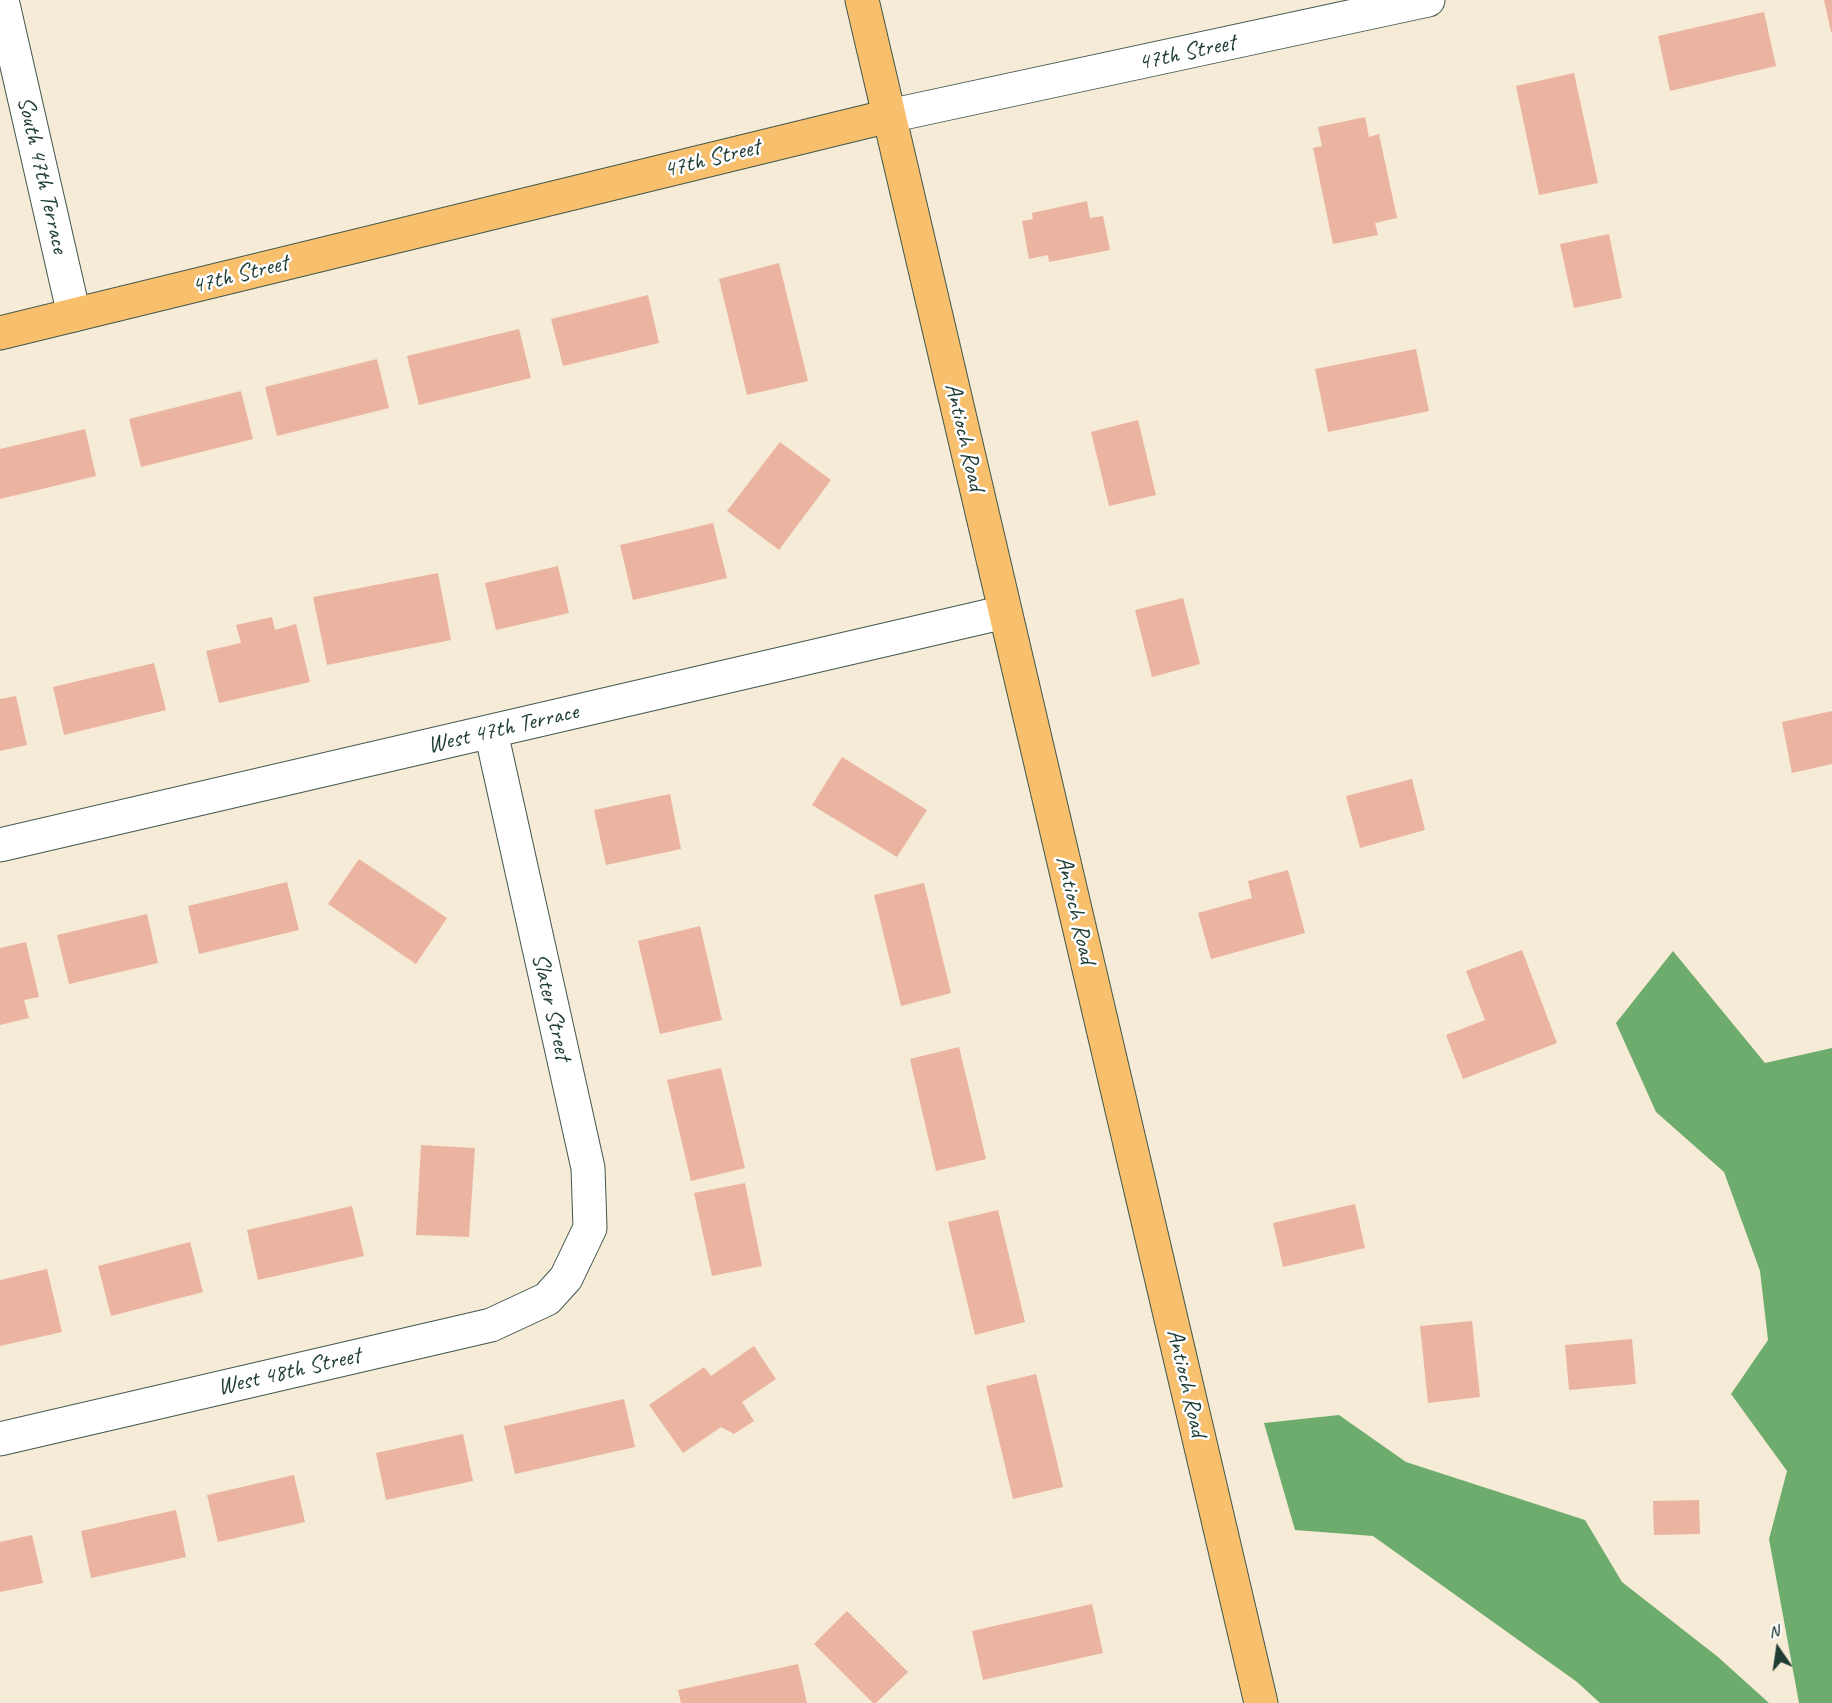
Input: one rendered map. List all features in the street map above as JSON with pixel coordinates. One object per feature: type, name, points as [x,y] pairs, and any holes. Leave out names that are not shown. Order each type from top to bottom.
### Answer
[{"type":"main road","name":"Antioch Road","points":[[862,0],[1261,1703]]},
{"type":"main road","name":"47th Street","points":[[0,333],[889,116]]},
{"type":"street","name":"South 47th Terrace","points":[[2,0],[74,315]]},
{"type":"street","name":"47th Street","points":[[889,116],[1410,2]]},
{"type":"street","name":"West 47th Terrace","points":[[0,845],[1005,612]]},
{"type":"street","name":"Slater Street","points":[[490,732],[588,1168],[590,1228],[566,1278]]},
{"type":"street","name":"West 48th Street","points":[[0,1439],[491,1325],[547,1299],[566,1278]]},
{"type":"green space","points":[[1673,951],[1765,1063],[1832,1048],[1832,1703],[1799,1703],[1769,1539],[1787,1471],[1731,1394],[1768,1340],[1760,1271],[1724,1172],[1656,1112],[1616,1023]]},
{"type":"green space","points":[[1339,1415],[1406,1462],[1585,1520],[1622,1582],[1718,1657],[1769,1703],[1600,1703],[1577,1682],[1373,1536],[1295,1530],[1264,1423]]},
{"type":"building","points":[[1824,0],[1832,0],[1832,32],[1831,32]]},
{"type":"building","points":[[1764,12],[1776,66],[1670,91],[1658,36]]},
{"type":"building","points":[[1574,73],[1598,183],[1539,195],[1516,86]]},
{"type":"building","points":[[1365,117],[1369,137],[1379,134],[1397,218],[1375,223],[1378,235],[1333,244],[1313,148],[1322,146],[1318,127]]},
{"type":"building","points":[[1087,201],[1090,218],[1103,216],[1110,250],[1049,262],[1048,255],[1029,259],[1022,221],[1033,219],[1032,213]]},
{"type":"building","points":[[1609,234],[1622,298],[1574,308],[1560,244]]},
{"type":"building","points":[[779,263],[808,381],[747,395],[719,279]]},
{"type":"building","points":[[648,295],[659,343],[563,366],[551,319]]},
{"type":"building","points":[[519,329],[531,378],[419,405],[407,356]]},
{"type":"building","points":[[1416,349],[1429,411],[1328,432],[1315,369]]},
{"type":"building","points":[[377,359],[389,408],[277,436],[265,387]]},
{"type":"building","points":[[241,391],[253,439],[141,467],[129,419]]},
{"type":"building","points":[[1138,420],[1156,495],[1109,506],[1091,432]]},
{"type":"building","points":[[85,429],[96,476],[0,499],[0,449]]},
{"type":"building","points":[[780,442],[831,480],[779,550],[727,511]]},
{"type":"building","points":[[713,523],[727,578],[633,600],[620,545]]},
{"type":"building","points":[[558,566],[569,613],[496,630],[485,583]]},
{"type":"building","points":[[438,573],[451,640],[327,665],[313,597]]},
{"type":"building","points":[[1183,598],[1200,664],[1152,677],[1135,610]]},
{"type":"building","points":[[272,617],[275,630],[296,624],[310,682],[219,703],[206,651],[241,643],[236,625]]},
{"type":"building","points":[[154,663],[166,710],[64,735],[53,687]]},
{"type":"building","points":[[16,696],[27,745],[0,751],[0,699]]},
{"type":"building","points":[[1832,711],[1832,764],[1792,773],[1782,722]]},
{"type":"building","points":[[842,757],[927,810],[897,857],[812,805]]},
{"type":"building","points":[[1412,779],[1425,830],[1360,848],[1346,796]]},
{"type":"building","points":[[670,794],[681,849],[606,865],[594,810]]},
{"type":"building","points":[[359,859],[447,918],[416,964],[328,904]]},
{"type":"building","points":[[1288,870],[1305,933],[1211,959],[1198,913],[1252,898],[1248,881]]},
{"type":"building","points":[[287,882],[299,930],[199,954],[188,906]]},
{"type":"building","points":[[924,883],[951,993],[901,1006],[874,895]]},
{"type":"building","points":[[147,914],[158,963],[69,984],[57,935]]},
{"type":"building","points":[[700,926],[722,1020],[660,1034],[638,941]]},
{"type":"building","points":[[26,942],[39,997],[24,1000],[29,1018],[0,1025],[0,948]]},
{"type":"building","points":[[1522,950],[1557,1043],[1463,1079],[1446,1035],[1485,1020],[1466,971]]},
{"type":"building","points":[[959,1047],[986,1159],[936,1171],[910,1059]]},
{"type":"building","points":[[721,1068],[745,1168],[691,1181],[667,1080]]},
{"type":"building","points":[[421,1145],[475,1148],[469,1237],[416,1235]]},
{"type":"building","points":[[745,1183],[762,1266],[712,1276],[694,1193]]},
{"type":"building","points":[[1355,1204],[1365,1248],[1283,1267],[1273,1223]]},
{"type":"building","points":[[352,1206],[364,1256],[258,1280],[247,1230]]},
{"type":"building","points":[[998,1210],[1025,1322],[975,1335],[948,1222]]},
{"type":"building","points":[[190,1242],[203,1292],[111,1316],[98,1266]]},
{"type":"building","points":[[47,1269],[62,1332],[0,1346],[0,1280]]},
{"type":"building","points":[[1472,1321],[1480,1397],[1428,1403],[1420,1326]]},
{"type":"building","points":[[1632,1339],[1636,1384],[1569,1390],[1565,1345]]},
{"type":"building","points":[[754,1346],[776,1379],[742,1402],[754,1421],[734,1434],[721,1427],[683,1453],[649,1405],[704,1367],[711,1376]]},
{"type":"building","points":[[1036,1374],[1063,1487],[1013,1499],[986,1386]]},
{"type":"building","points":[[624,1399],[635,1447],[515,1474],[504,1426]]},
{"type":"building","points":[[463,1434],[473,1481],[386,1500],[376,1453]]},
{"type":"building","points":[[294,1475],[305,1522],[218,1542],[207,1495]]},
{"type":"building","points":[[1699,1500],[1700,1534],[1654,1535],[1653,1501]]},
{"type":"building","points":[[176,1510],[186,1557],[91,1578],[81,1531]]},
{"type":"building","points":[[32,1535],[43,1583],[0,1592],[0,1542]]},
{"type":"building","points":[[1092,1604],[1103,1653],[983,1680],[972,1631]]},
{"type":"building","points":[[847,1611],[908,1672],[876,1703],[873,1703],[814,1644]]},
{"type":"building","points":[[798,1664],[807,1703],[681,1703],[678,1690]]}]
